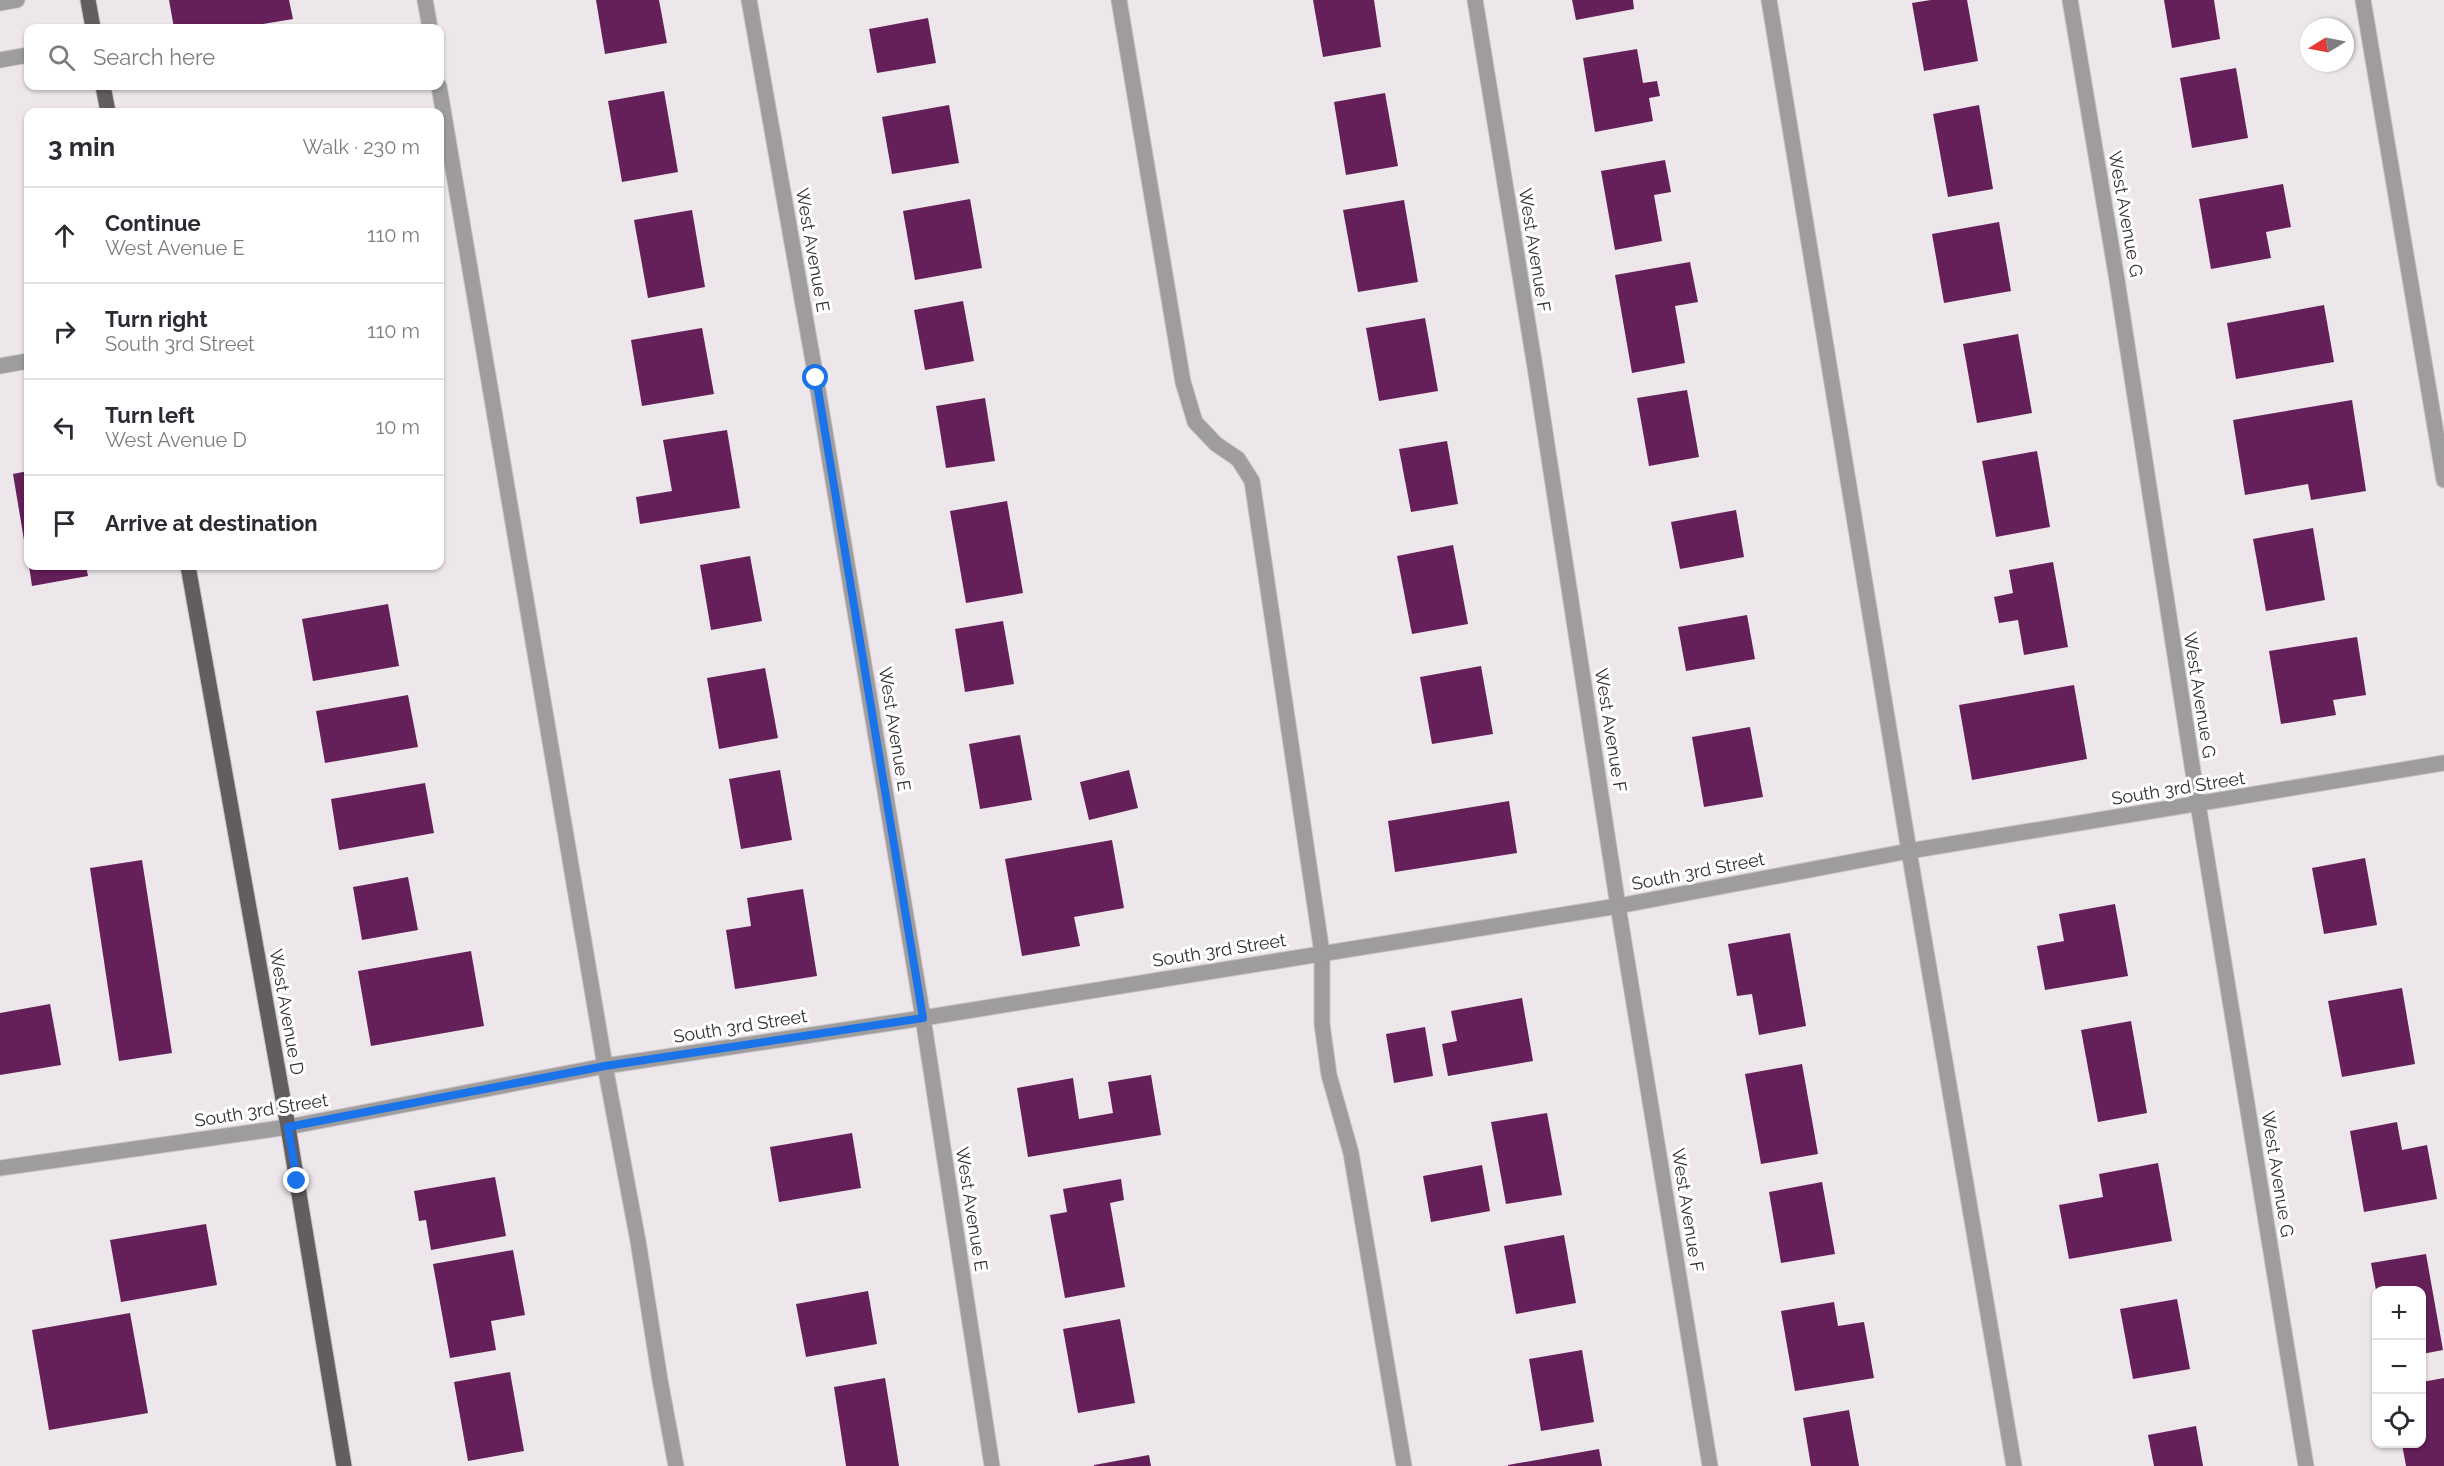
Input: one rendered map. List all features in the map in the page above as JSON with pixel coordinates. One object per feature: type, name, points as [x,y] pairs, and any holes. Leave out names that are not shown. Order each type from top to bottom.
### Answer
[{"type":"main road","points":[[88,0],[92,24]]},
{"type":"main road","points":[[104,90],[107,108]]},
{"type":"main road","name":"West Avenue D","points":[[189,570],[288,1127],[344,1466]]},
{"type":"street","points":[[0,3],[17,0]]},
{"type":"street","points":[[425,0],[428,24]]},
{"type":"street","name":"West Avenue E","points":[[749,0],[816,378],[923,1018],[992,1466]]},
{"type":"street","points":[[1119,0],[1183,382],[1195,422],[1216,444],[1238,459],[1252,481],[1322,953],[1322,1023],[1329,1075],[1351,1153],[1404,1466]]},
{"type":"street","name":"West Avenue F","points":[[1475,0],[1618,906],[1710,1466]]},
{"type":"street","points":[[1768,0],[2014,1466]]},
{"type":"street","name":"West Avenue G","points":[[2070,0],[2117,280],[2198,804],[2306,1466]]},
{"type":"street","points":[[2363,0],[2444,480]]},
{"type":"street","points":[[0,60],[24,56]]},
{"type":"street","points":[[440,90],[443,108]]},
{"type":"street","points":[[444,116],[605,1066],[638,1241],[676,1466]]},
{"type":"street","points":[[0,366],[24,362]]},
{"type":"street","name":"South 3rd Street","points":[[0,1168],[288,1127],[605,1066],[923,1018],[1618,906],[1909,851],[2444,763]]},
{"type":"building","points":[[169,0],[289,0],[293,19],[264,24],[173,24]]},
{"type":"building","points":[[596,0],[659,0],[667,43],[605,54]]},
{"type":"building","points":[[1313,0],[1374,0],[1381,47],[1323,57]]},
{"type":"building","points":[[1572,0],[1633,0],[1634,9],[1576,20]]},
{"type":"building","points":[[1931,0],[1967,0],[1978,61],[1924,71],[1912,3]]},
{"type":"building","points":[[2164,0],[2214,0],[2220,39],[2172,48]]},
{"type":"building","points":[[928,18],[936,63],[877,73],[869,29]]},
{"type":"building","points":[[1637,49],[1643,83],[1657,81],[1660,96],[1649,98],[1653,121],[1595,132],[1583,58]]},
{"type":"building","points":[[2236,68],[2248,138],[2192,148],[2180,78]]},
{"type":"building","points":[[664,91],[678,172],[622,182],[608,101]]},
{"type":"building","points":[[1385,93],[1398,166],[1346,175],[1334,102]]},
{"type":"building","points":[[949,105],[959,163],[892,174],[882,117]]},
{"type":"building","points":[[1979,105],[1993,189],[1948,197],[1933,114]]},
{"type":"building","points":[[1665,160],[1671,192],[1654,195],[1662,241],[1615,250],[1601,171]]},
{"type":"building","points":[[2283,184],[2291,227],[2266,232],[2271,258],[2211,269],[2199,199]]},
{"type":"building","points":[[970,199],[982,268],[915,280],[903,211]]},
{"type":"building","points":[[1404,200],[1418,282],[1358,292],[1343,210]]},
{"type":"building","points":[[692,210],[705,287],[648,298],[634,220]]},
{"type":"building","points":[[1999,222],[2011,291],[1944,303],[1932,234]]},
{"type":"building","points":[[1690,262],[1698,302],[1675,306],[1685,363],[1632,373],[1615,275]]},
{"type":"building","points":[[963,301],[974,361],[925,370],[914,310]]},
{"type":"building","points":[[2324,305],[2334,362],[2236,379],[2227,323]]},
{"type":"building","points":[[1425,318],[1438,391],[1379,401],[1366,328]]},
{"type":"building","points":[[702,328],[714,394],[642,406],[631,340]]},
{"type":"building","points":[[2018,334],[2032,413],[1977,423],[1963,344]]},
{"type":"building","points":[[1687,390],[1699,457],[1649,466],[1637,398]]},
{"type":"building","points":[[985,398],[995,461],[946,468],[936,406]]},
{"type":"building","points":[[2352,400],[2366,491],[2311,500],[2308,484],[2245,495],[2233,420]]},
{"type":"building","points":[[727,430],[740,508],[640,524],[636,497],[672,491],[663,440]]},
{"type":"building","points":[[1447,441],[1458,504],[1411,512],[1399,449]]},
{"type":"building","points":[[2037,451],[2050,527],[1996,537],[1982,461]]},
{"type":"building","points":[[24,472],[24,540],[13,474]]},
{"type":"building","points":[[1007,501],[1023,593],[966,603],[950,511]]},
{"type":"building","points":[[1736,510],[1744,557],[1680,569],[1671,522]]},
{"type":"building","points":[[2313,528],[2325,600],[2266,611],[2253,539]]},
{"type":"building","points":[[1453,545],[1468,624],[1412,634],[1397,556]]},
{"type":"building","points":[[750,556],[762,621],[711,630],[700,565]]},
{"type":"building","points":[[2053,562],[2068,647],[2024,655],[2018,620],[1999,623],[1994,597],[2013,593],[2009,570]]},
{"type":"building","points":[[30,570],[87,570],[88,576],[32,586]]},
{"type":"building","points":[[388,604],[399,666],[313,681],[302,619]]},
{"type":"building","points":[[1747,615],[1755,659],[1686,671],[1678,627]]},
{"type":"building","points":[[1003,621],[1014,684],[965,692],[955,629]]},
{"type":"building","points":[[2357,637],[2366,695],[2333,700],[2336,715],[2281,724],[2269,651]]},
{"type":"building","points":[[1481,666],[1493,734],[1432,744],[1420,677]]},
{"type":"building","points":[[765,668],[778,738],[719,749],[707,678]]},
{"type":"building","points":[[2074,685],[2087,759],[1972,780],[1959,705]]},
{"type":"building","points":[[408,695],[418,747],[325,763],[316,711]]},
{"type":"building","points":[[1750,727],[1763,797],[1704,807],[1692,737]]},
{"type":"building","points":[[1020,735],[1032,800],[980,809],[969,744]]},
{"type":"building","points":[[780,770],[792,840],[741,849],[729,779]]},
{"type":"building","points":[[1129,770],[1138,808],[1089,820],[1080,782]]},
{"type":"building","points":[[425,783],[434,833],[339,850],[331,799]]},
{"type":"building","points":[[1509,801],[1517,853],[1395,872],[1388,821]]},
{"type":"building","points":[[1112,840],[1124,908],[1074,917],[1080,946],[1022,956],[1005,859]]},
{"type":"building","points":[[2365,858],[2377,925],[2324,934],[2312,868]]},
{"type":"building","points":[[142,860],[172,1053],[119,1061],[90,868]]},
{"type":"building","points":[[408,877],[418,930],[362,940],[353,887]]},
{"type":"building","points":[[803,889],[817,976],[735,989],[726,930],[751,926],[747,898]]},
{"type":"building","points":[[2115,904],[2128,976],[2045,990],[2037,946],[2064,941],[2059,914]]},
{"type":"building","points":[[1790,933],[1806,1026],[1759,1035],[1752,994],[1737,996],[1728,944]]},
{"type":"building","points":[[471,951],[484,1026],[371,1046],[358,971]]},
{"type":"building","points":[[2402,988],[2415,1064],[2342,1077],[2328,1001]]},
{"type":"building","points":[[1522,998],[1533,1061],[1448,1076],[1442,1044],[1457,1041],[1451,1011]]},
{"type":"building","points":[[50,1004],[61,1065],[0,1075],[0,1013]]},
{"type":"building","points":[[2131,1021],[2147,1113],[2098,1122],[2081,1030]]},
{"type":"building","points":[[1425,1027],[1433,1076],[1394,1083],[1386,1034]]},
{"type":"building","points":[[1802,1064],[1818,1154],[1761,1164],[1745,1074]]},
{"type":"building","points":[[1151,1075],[1161,1135],[1028,1157],[1017,1088],[1073,1078],[1079,1119],[1113,1113],[1108,1082]]},
{"type":"building","points":[[1547,1113],[1562,1195],[1506,1204],[1491,1122]]},
{"type":"building","points":[[2397,1122],[2402,1150],[2427,1145],[2437,1199],[2364,1212],[2350,1131]]},
{"type":"building","points":[[852,1133],[861,1188],[779,1202],[770,1147]]},
{"type":"building","points":[[2158,1163],[2172,1241],[2069,1259],[2059,1205],[2103,1197],[2099,1174]]},
{"type":"building","points":[[1482,1165],[1490,1211],[1431,1222],[1423,1176]]},
{"type":"building","points":[[495,1177],[506,1236],[431,1250],[426,1220],[419,1221],[414,1191]]},
{"type":"building","points":[[1121,1179],[1124,1200],[1110,1203],[1125,1287],[1065,1298],[1050,1215],[1067,1212],[1063,1189]]},
{"type":"building","points":[[1822,1182],[1835,1254],[1781,1263],[1769,1192]]},
{"type":"building","points":[[206,1224],[217,1285],[121,1302],[110,1240]]},
{"type":"building","points":[[1564,1235],[1576,1303],[1516,1314],[1504,1246]]},
{"type":"building","points":[[513,1250],[525,1315],[491,1321],[496,1350],[450,1358],[433,1264]]},
{"type":"building","points":[[2426,1254],[2443,1350],[2426,1353],[2426,1286],[2375,1286],[2371,1263]]},
{"type":"building","points":[[868,1291],[877,1344],[806,1357],[796,1304]]},
{"type":"building","points":[[2177,1299],[2190,1369],[2133,1379],[2120,1309]]},
{"type":"building","points":[[1834,1302],[1838,1326],[1864,1322],[1874,1378],[1795,1391],[1781,1311]]},
{"type":"building","points":[[130,1313],[148,1413],[49,1430],[32,1330]]},
{"type":"building","points":[[1120,1319],[1135,1403],[1078,1413],[1063,1329]]},
{"type":"building","points":[[1582,1350],[1594,1422],[1541,1431],[1529,1359]]},
{"type":"building","points":[[510,1372],[524,1451],[468,1461],[454,1382]]},
{"type":"building","points":[[885,1378],[899,1466],[846,1466],[834,1387]]},
{"type":"building","points":[[2444,1378],[2444,1466],[2406,1466],[2403,1448],[2426,1448],[2426,1381]]},
{"type":"building","points":[[1849,1410],[1859,1466],[1811,1466],[1803,1418]]},
{"type":"building","points":[[2196,1426],[2203,1466],[2154,1466],[2148,1435]]},
{"type":"building","points":[[1599,1449],[1602,1466],[1508,1466],[1508,1465]]},
{"type":"building","points":[[1149,1455],[1151,1466],[1094,1466],[1094,1465]]},
{"type":"route","points":[[297,1181],[288,1127],[605,1066],[923,1018],[816,378]]}]
